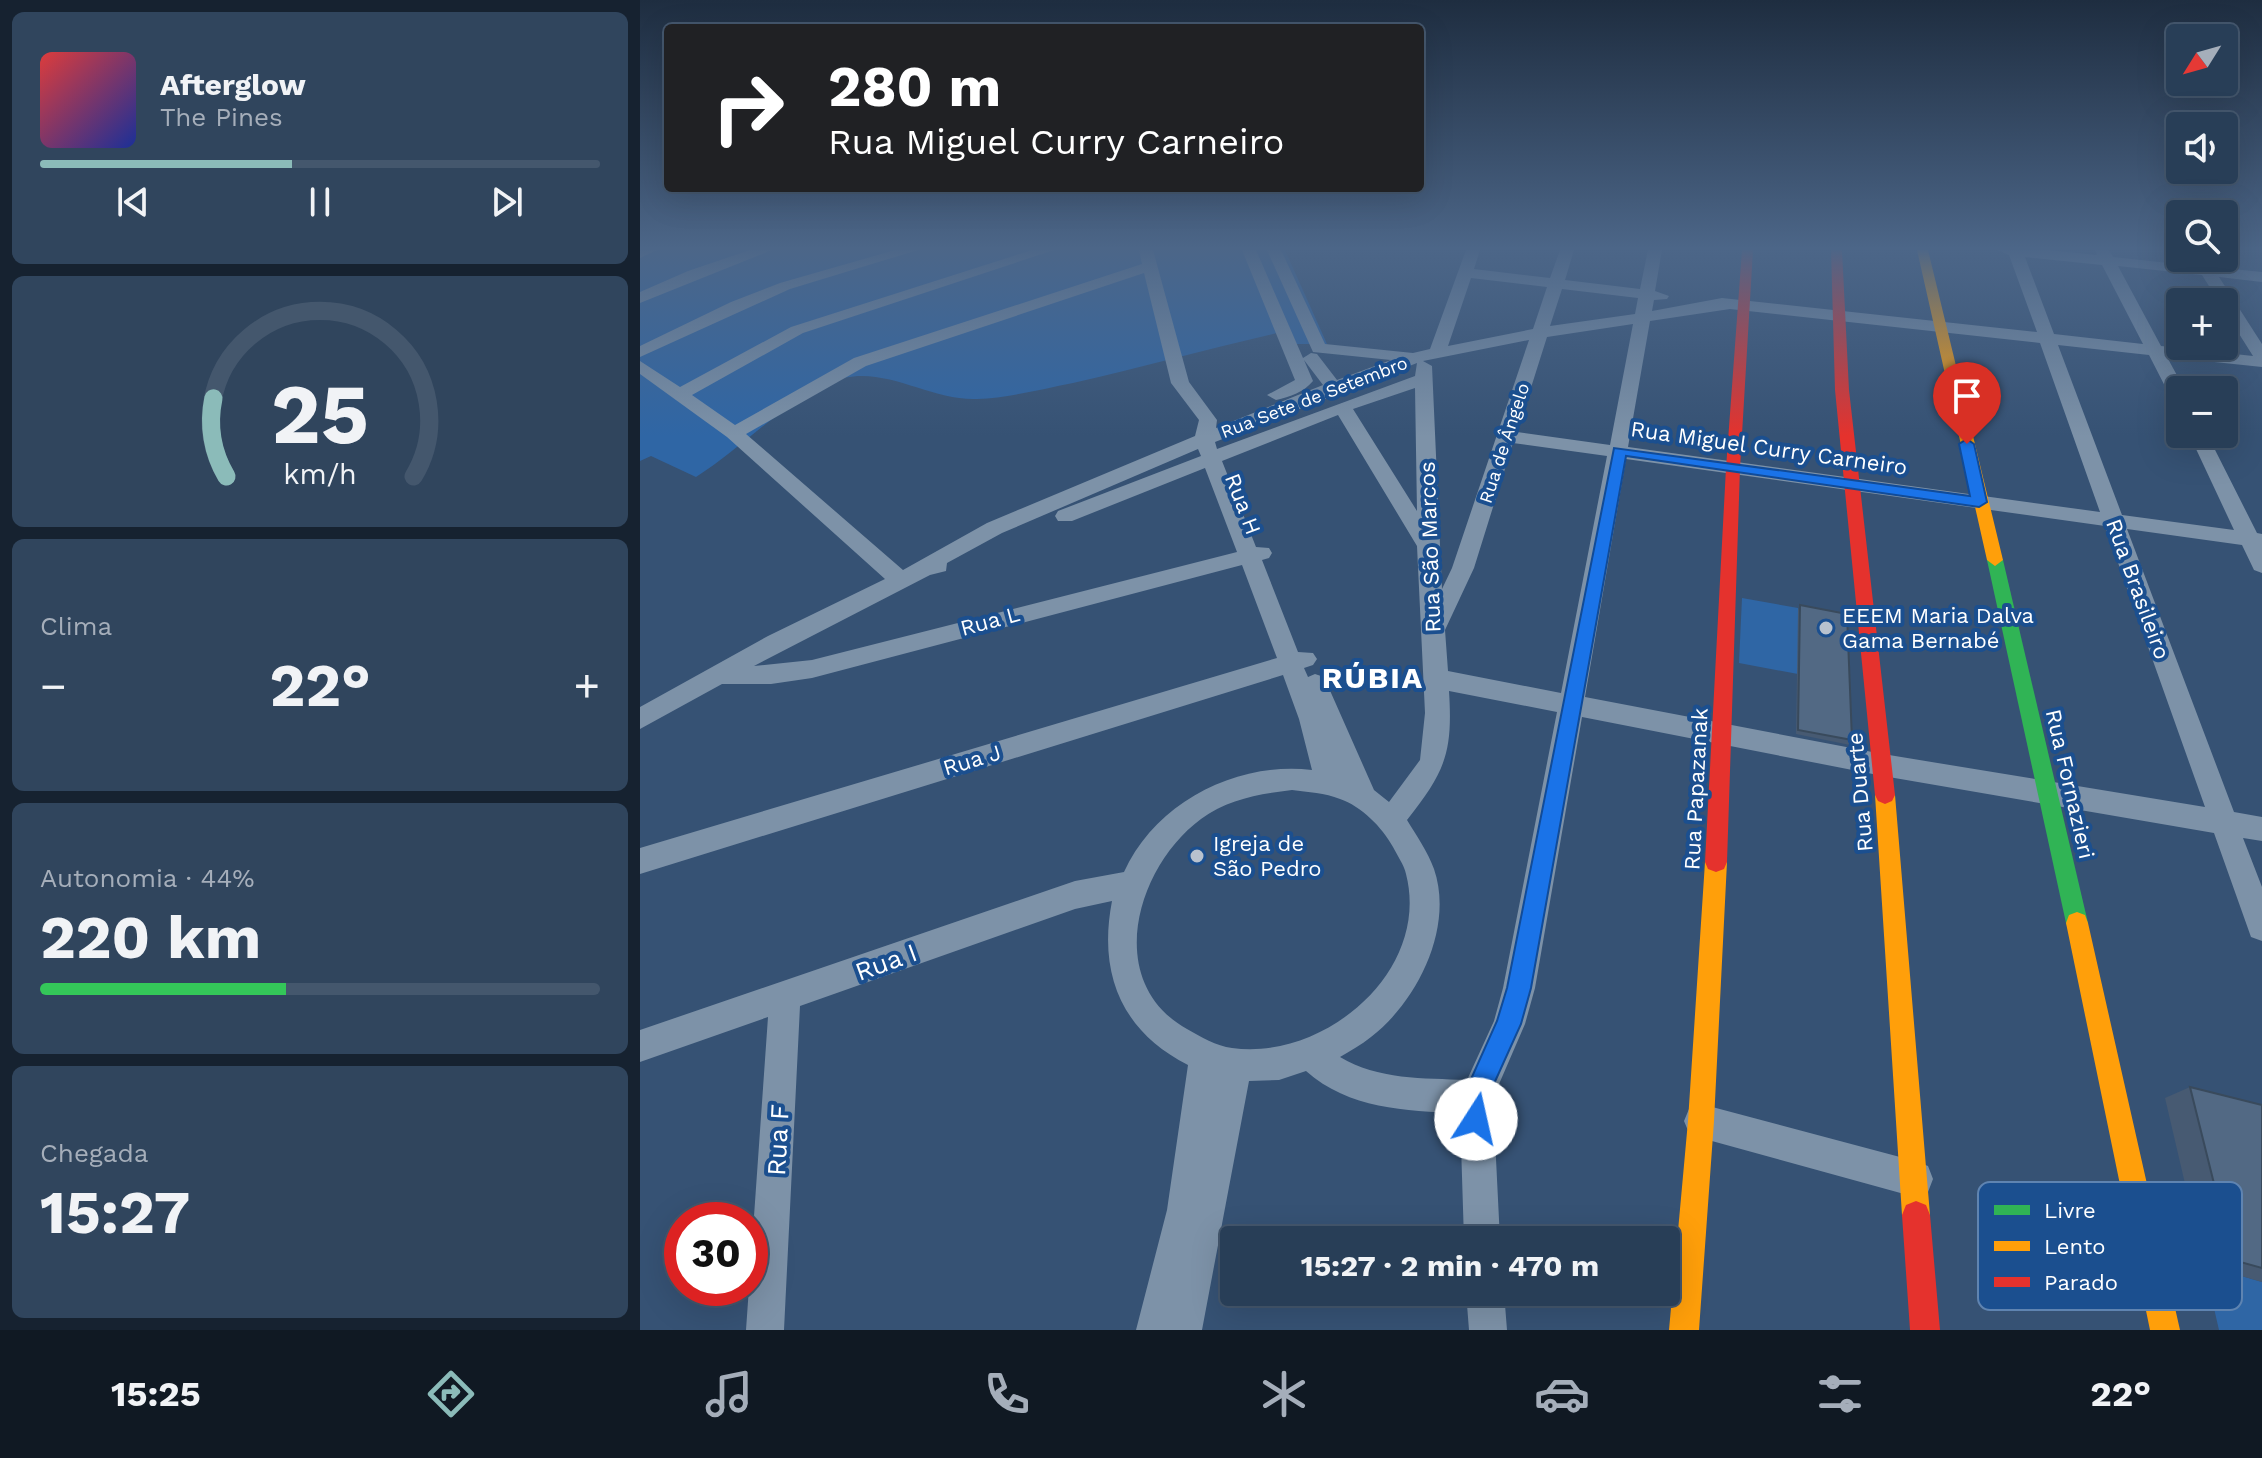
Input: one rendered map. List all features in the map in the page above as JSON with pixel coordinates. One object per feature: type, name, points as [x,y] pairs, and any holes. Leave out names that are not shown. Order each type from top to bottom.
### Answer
[{"type":"street","points":[[640,352],[722,312]]},
{"type":"street","points":[[682,393],[797,330],[853,312]]},
{"type":"street","points":[[734,433],[860,362],[998,312]]},
{"type":"street","name":"Rua H","points":[[1162,312],[1180,383],[1212,439],[1298,661],[1364,799]]},
{"type":"street","points":[[1212,439],[1304,381],[1275,312]]},
{"type":"street","points":[[1288,312],[1302,348],[1333,386]]},
{"type":"street","points":[[1302,312],[1319,348],[1369,364]]},
{"type":"street","name":"Rua São Marcos","points":[[1390,821],[1423,780],[1433,761],[1438,679],[1432,632],[1421,380],[1427,355],[1447,312]]},
{"type":"street","name":"Rua de Ângelo","points":[[1432,632],[1463,568],[1547,312]]},
{"type":"street","name":"Rua Sete de Setembro","points":[[640,719],[717,675],[900,580],[924,569],[943,565],[1333,386],[1369,364],[1540,333],[1619,312]]},
{"type":"street","points":[[1481,1226],[1476,1097],[1509,1024],[1519,988],[1645,312]]},
{"type":"street","name":"Rua Papazanak","points":[[1684,1330],[1701,1121],[1724,735],[1736,312]]},
{"type":"street","points":[[1805,312],[2262,359]]},
{"type":"street","name":"Rua Duarte","points":[[1839,312],[1842,390],[1883,765],[1925,1330]]},
{"type":"street","name":"Rua Fornazieri","points":[[1937,312],[2049,793],[2133,1182]]},
{"type":"street","name":"Rua Brasileiro","points":[[2036,312],[2262,927]]},
{"type":"street","points":[[2135,312],[2169,376]]},
{"type":"street","points":[[2232,312],[2262,359]]},
{"type":"street","points":[[1311,358],[1328,364],[1369,364]]},
{"type":"street","points":[[640,366],[734,433],[900,580]]},
{"type":"street","name":"Rua Sete de Setembro","points":[[1212,439],[1342,407],[1421,380]]},
{"type":"street","points":[[1342,407],[1428,547]]},
{"type":"street","name":"Rua Miguel Curry Carneiro","points":[[1506,436],[2256,540]]},
{"type":"street","points":[[2206,448],[2256,540],[2262,565]]},
{"type":"street","name":"Rua L","points":[[717,675],[771,675],[812,669],[1254,554]]},
{"type":"street","name":"Rua H","points":[[1298,661],[1329,784]]},
{"type":"street","name":"Rua J","points":[[640,861],[1298,661]]},
{"type":"street","points":[[1438,679],[1883,765],[2262,829]]},
{"type":"street","points":[[1292,779],[1329,784],[1364,799],[1390,821],[1410,845],[1422,879],[1424,917],[1414,957],[1393,996],[1360,1028],[1312,1055],[1276,1063],[1220,1061],[1167,1036],[1139,1005],[1124,968],[1121,928],[1132,884],[1150,851],[1179,820],[1214,798],[1265,782],[1292,779]]},
{"type":"street","name":"Rua I","points":[[640,1046],[1075,895],[1132,884]]},
{"type":"street","name":"Rua F","points":[[765,1330],[785,998]]},
{"type":"street","points":[[1312,1055],[1322,1066],[1360,1087],[1387,1092],[1476,1097]]},
{"type":"street","points":[[1155,1330],[1220,1061]]},
{"type":"street","points":[[1183,1330],[1220,1061]]},
{"type":"street","points":[[1701,1121],[1915,1179]]},
{"type":"street","points":[[1486,1306],[1488,1330]]},
{"type":"street","name":"Rua Fornazieri","points":[[2161,1310],[2165,1330]]},
{"type":"shaded area","points":[[640,312],[1313,312],[1327,344],[1295,344],[1286,331],[1073,383],[977,399],[940,394],[885,378],[848,377],[829,383],[794,403],[696,477],[651,456],[640,461]]},
{"type":"shaded area","points":[[1742,598],[1798,608],[1798,674],[1739,663]]},
{"type":"shaded area","points":[[2242,1276],[2262,1282],[2262,1330],[2219,1330],[2214,1310],[2242,1310]]},
{"type":"building","points":[[1800,605],[1847,614],[1852,740],[1798,730]]},
{"type":"building","points":[[2190,1087],[2262,1105],[2262,1268],[2242,1262],[2242,1182],[2214,1182]]},
{"type":"traffic: fast","points":[[1995,560],[2077,923]]},
{"type":"traffic: slow","points":[[1937,312],[1995,560]]},
{"type":"traffic: slow","points":[[1885,795],[1916,1215]]},
{"type":"traffic: slow","points":[[1684,1330],[1701,1121],[1716,862]]},
{"type":"traffic: slow","points":[[2077,923],[2133,1182]]},
{"type":"traffic: slow","points":[[2161,1310],[2165,1330]]},
{"type":"traffic: jam","points":[[1716,862],[1733,468],[1744,312]]},
{"type":"traffic: jam","points":[[1839,312],[1842,390],[1885,795]]},
{"type":"traffic: jam","points":[[1916,1215],[1925,1330]]},
{"type":"place","name":"EEEM Maria Dalva Gama Bernabé","points":[[1826,628]]},
{"type":"place","name":"Igreja de São Pedro","points":[[1197,856]]},
{"type":"district","name":"RÚBIA","points":[[1373,677]]},
{"type":"route","points":[[1476,1119],[1476,1097],[1509,1024],[1519,988],[1619,451],[1979,502],[1967,444]]}]
